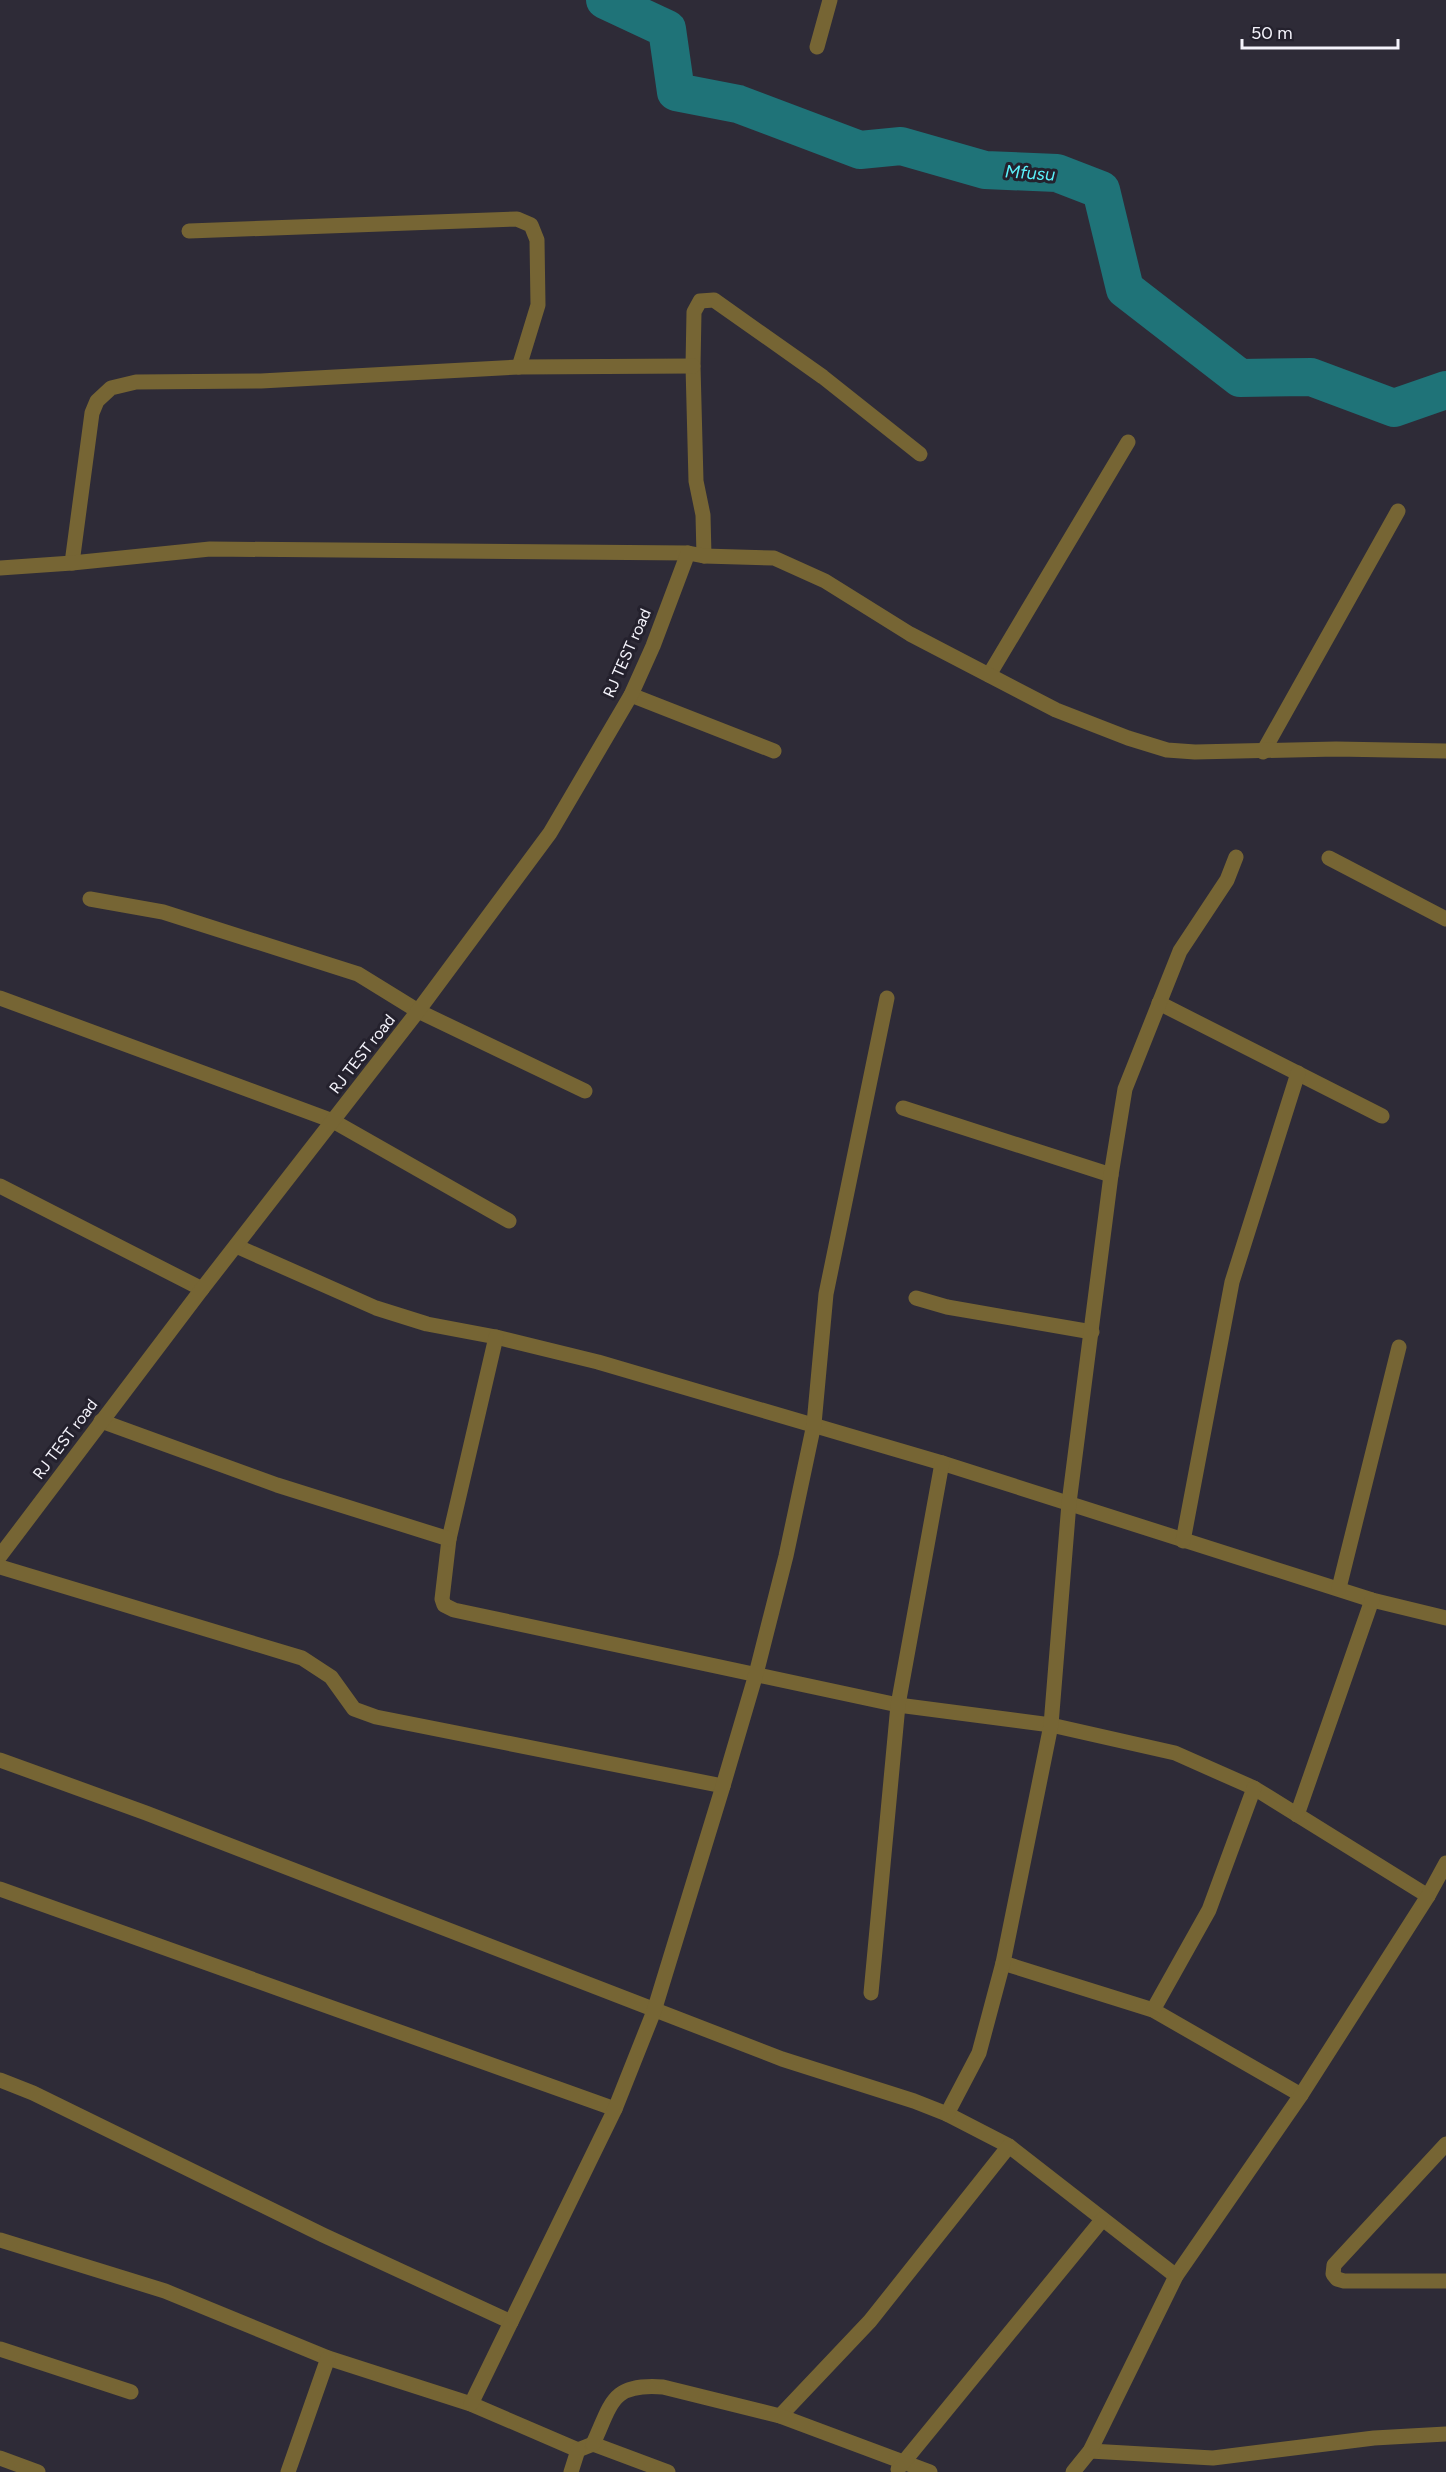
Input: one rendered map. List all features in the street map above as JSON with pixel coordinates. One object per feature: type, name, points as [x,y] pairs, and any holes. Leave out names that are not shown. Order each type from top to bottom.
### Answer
[{"type":"street","points":[[817,47],[830,0]]},
{"type":"street","points":[[189,231],[517,219],[531,225],[537,240],[538,294],[538,304],[519,368]]},
{"type":"street","points":[[704,556],[703,515],[696,481],[693,366],[694,312],[700,301],[714,300],[823,377],[920,454]]},
{"type":"street","points":[[72,563],[92,413],[97,401],[111,388],[136,382],[261,381],[519,368],[693,366]]},
{"type":"street","points":[[989,675],[1128,442]]},
{"type":"street","points":[[1263,752],[1398,511]]},
{"type":"street","points":[[0,568],[210,549],[251,548],[688,553],[704,556],[774,558],[825,581],[910,634],[1056,710],[1128,738],[1167,750],[1446,751]]},
{"type":"street","name":"RJ TEST road","points":[[0,1556],[202,1288],[418,1011],[550,833],[631,694],[653,646],[688,553]]},
{"type":"street","points":[[631,694],[774,751]]},
{"type":"street","points":[[947,2114],[979,2054],[1003,1963],[1051,1725],[1069,1503],[1111,1175],[1125,1089],[1180,951],[1227,880],[1236,857]]},
{"type":"street","points":[[1329,858],[1446,919]]},
{"type":"street","points":[[90,898],[163,912],[348,970],[418,1011],[585,1091]]},
{"type":"street","points":[[0,998],[333,1121],[509,1221]]},
{"type":"street","points":[[471,2404],[615,2109],[654,2011],[723,1786],[756,1674],[786,1556],[814,1424],[826,1294],[887,998]]},
{"type":"street","points":[[1159,1003],[1382,1116]]},
{"type":"street","points":[[1183,1541],[1232,1282],[1298,1073]]},
{"type":"street","points":[[903,1108],[1111,1175]]},
{"type":"street","points":[[0,1186],[202,1288]]},
{"type":"street","points":[[236,1246],[376,1308],[427,1324],[496,1337],[598,1362],[814,1424],[1372,1600],[1446,1618]]},
{"type":"street","points":[[916,1298],[947,1307],[1092,1332]]},
{"type":"street","points":[[496,1337],[449,1539],[442,1599],[444,1605],[454,1610],[898,1705],[1051,1725],[1175,1753],[1254,1788],[1428,1896]]},
{"type":"street","points":[[1339,1588],[1399,1347]]},
{"type":"street","points":[[101,1421],[278,1485],[449,1539]]},
{"type":"street","points":[[871,1994],[898,1705],[942,1463]]},
{"type":"street","points":[[0,1567],[302,1658],[331,1677],[354,1709],[376,1717],[723,1786]]},
{"type":"street","points":[[1297,1815],[1372,1600]]},
{"type":"street","points":[[0,1760],[146,1813],[790,2062],[914,2101],[947,2114],[1009,2146],[1176,2276]]},
{"type":"street","points":[[1153,2010],[1209,1910],[1254,1788]]},
{"type":"street","points":[[1073,2472],[1090,2451],[1176,2276],[1301,2095],[1428,1896],[1446,1863]]},
{"type":"street","points":[[0,1889],[615,2109]]},
{"type":"street","points":[[1003,1963],[1153,2010],[1301,2095]]},
{"type":"street","points":[[0,2080],[33,2093],[322,2235],[511,2322]]},
{"type":"street","points":[[1446,2144],[1334,2265],[1333,2274],[1337,2279],[1344,2281],[1446,2282]]},
{"type":"street","points":[[780,2416],[870,2321],[1009,2146]]},
{"type":"street","points":[[899,2467],[951,2407],[1102,2220]]},
{"type":"street","points":[[0,2240],[165,2291],[328,2358],[471,2404],[578,2450],[593,2444],[668,2472]]},
{"type":"street","points":[[0,2349],[131,2392]]},
{"type":"street","points":[[288,2472],[328,2358]]},
{"type":"street","points":[[593,2444],[615,2398],[628,2388],[663,2387],[780,2416],[899,2467],[930,2472]]},
{"type":"street","points":[[1090,2451],[1213,2458],[1374,2438],[1446,2434]]},
{"type":"street","points":[[571,2472],[578,2450]]},
{"type":"street","points":[[0,2458],[38,2472]]},
{"type":"waterway","name":"Mfusu","points":[[605,0],[667,29],[676,92],[738,104],[860,150],[901,146],[985,170],[1057,173],[1101,190],[1125,289],[1240,378],[1311,377],[1394,408],[1446,390]]}]
